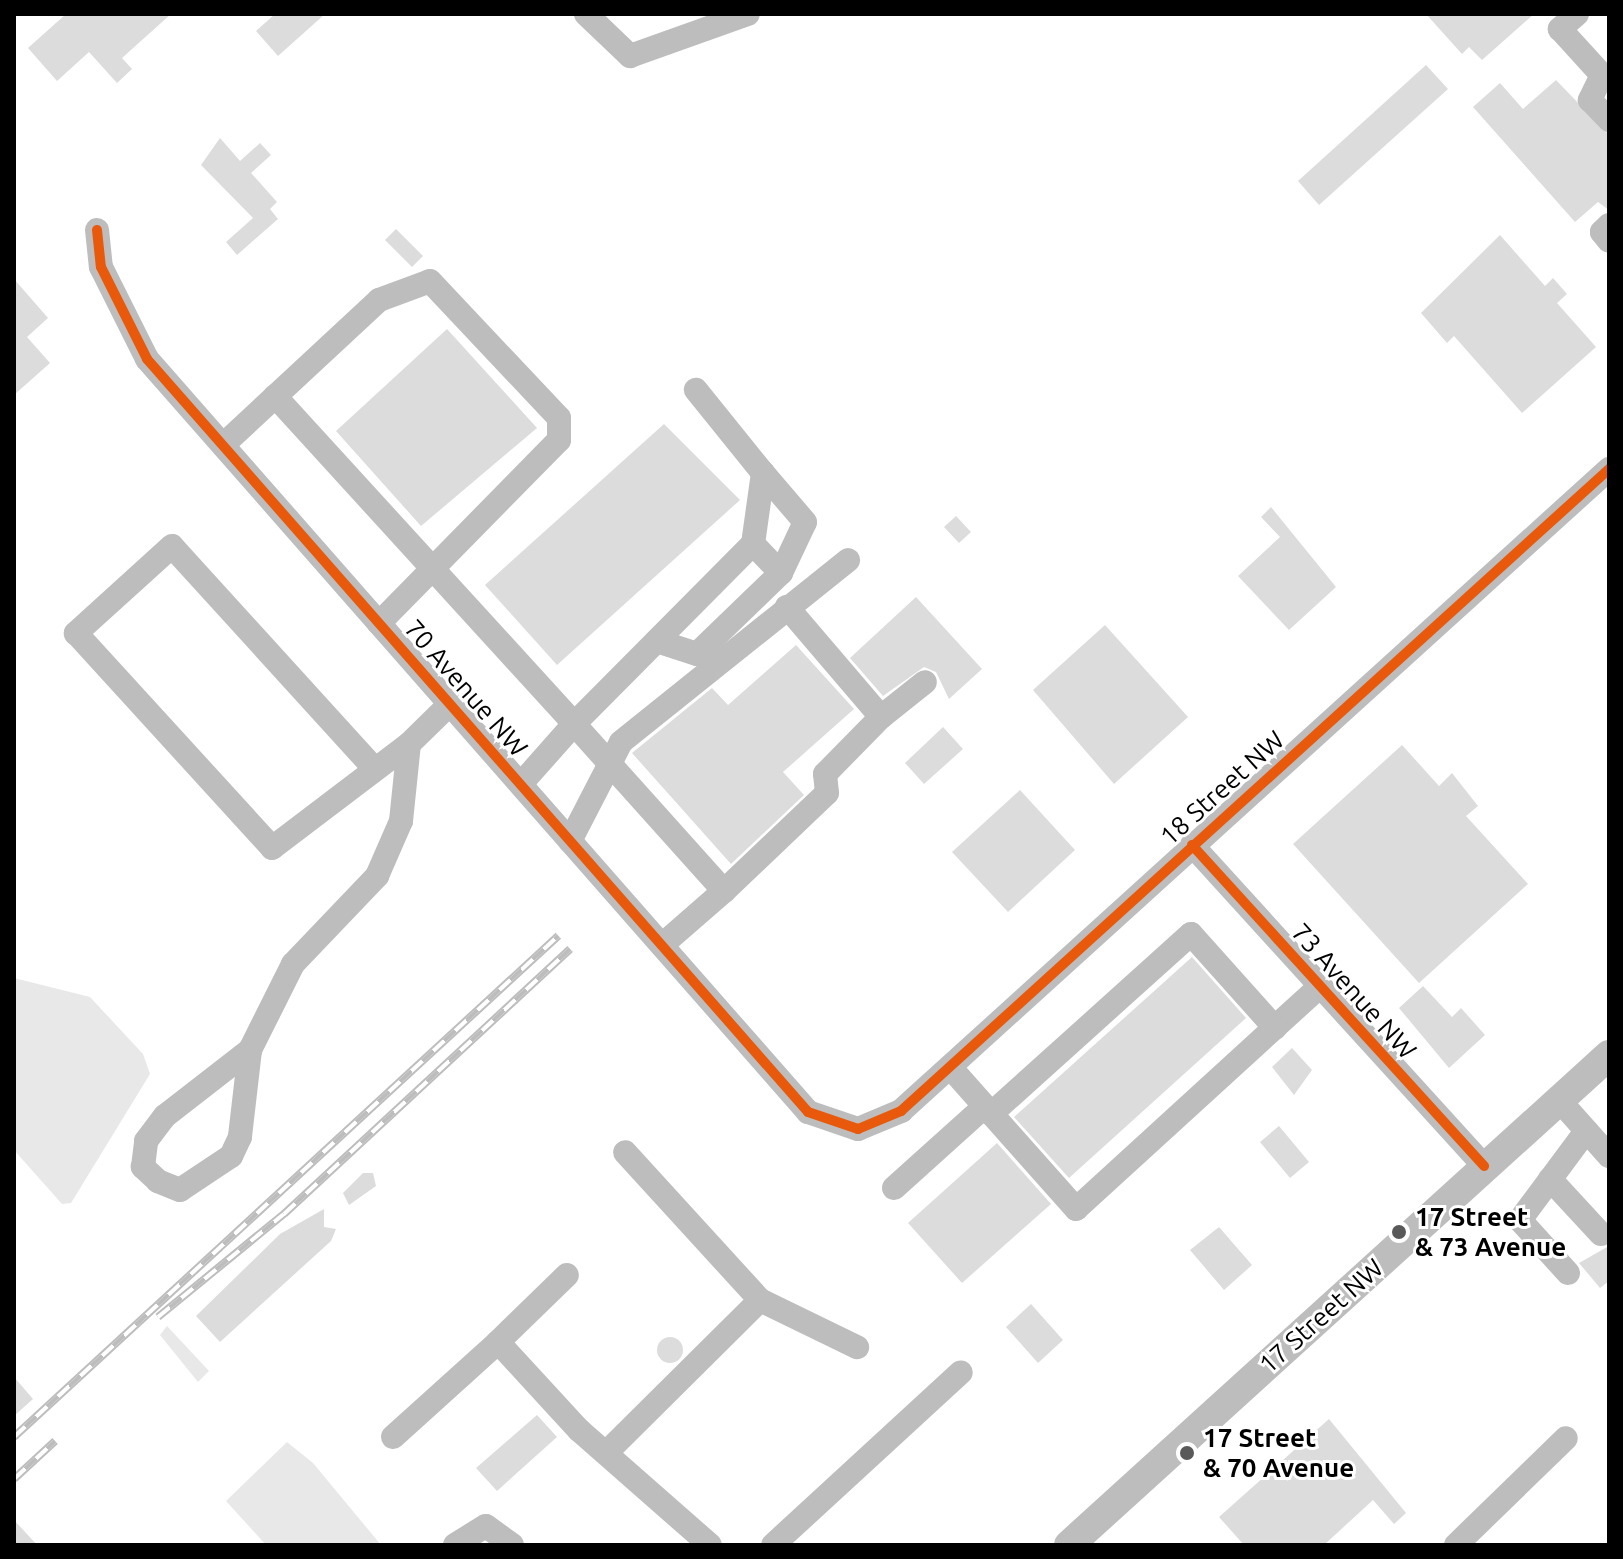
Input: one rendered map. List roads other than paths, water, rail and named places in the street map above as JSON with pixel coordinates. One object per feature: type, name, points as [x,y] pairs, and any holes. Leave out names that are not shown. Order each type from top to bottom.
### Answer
[{"type":"main road","name":"17 Street NW","points":[[1079,1542],[1484,1166],[1609,1055]]},
{"type":"street","points":[[586,14],[630,56],[748,14]]},
{"type":"street","points":[[1577,14],[1560,29],[1602,75],[1590,100],[1609,120]]},
{"type":"street","points":[[1609,225],[1602,232],[1609,241]]},
{"type":"street","name":"70 Avenue NW","points":[[97,230],[101,267],[147,359],[808,1112],[858,1129]]},
{"type":"street","points":[[223,445],[379,300],[430,281],[559,418],[559,440],[379,623]]},
{"type":"street","points":[[657,641],[697,654],[781,573],[805,522],[696,390]]},
{"type":"street","points":[[275,396],[574,724],[609,770],[724,891]]},
{"type":"street","name":"18 Street NW","points":[[858,1129],[901,1111],[1609,469]]},
{"type":"street","points":[[521,784],[574,724],[753,544],[763,473]]},
{"type":"street","points":[[753,544],[781,573]]},
{"type":"street","points":[[372,766],[172,546],[76,633],[272,848],[372,766],[409,744],[450,704]]},
{"type":"street","points":[[570,841],[621,742],[848,560]]},
{"type":"street","points":[[787,607],[881,717]]},
{"type":"street","points":[[662,945],[827,793],[825,774],[881,717],[925,682]]},
{"type":"street","points":[[250,1050],[165,1116],[146,1141],[143,1167],[158,1181],[180,1190],[231,1156],[250,1050],[293,964],[377,876],[401,821],[409,744]]},
{"type":"street","name":"73 Avenue NW","points":[[1192,845],[1484,1166]]},
{"type":"street","points":[[894,1188],[1191,934],[1275,1028]]},
{"type":"street","points":[[950,1067],[1076,1209],[1320,986]]},
{"type":"street","points":[[1559,1100],[1609,1156]]},
{"type":"street","points":[[1568,1273],[1520,1220],[1586,1131]]},
{"type":"street","points":[[625,1152],[760,1300],[857,1347]]},
{"type":"street","points":[[1550,1179],[1601,1234]]},
{"type":"street","points":[[393,1437],[567,1275]]},
{"type":"street","points":[[609,1450],[760,1300]]},
{"type":"street","points":[[498,1342],[579,1430],[609,1450],[710,1545]]},
{"type":"street","points":[[773,1545],[961,1372]]},
{"type":"street","points":[[1456,1545],[1566,1438]]},
{"type":"street","points":[[455,1545],[486,1526],[512,1545]]},
{"type":"railway","points":[[14,1437],[558,936]]},
{"type":"railway","points":[[158,1317],[284,1214],[570,949]]},
{"type":"railway","points":[[14,1479],[55,1441]]},
{"type":"place","name":"17 Street & 73 Avenue","points":[[1399,1232]]},
{"type":"place","name":"17 Street & 70 Avenue","points":[[1187,1453]]}]
